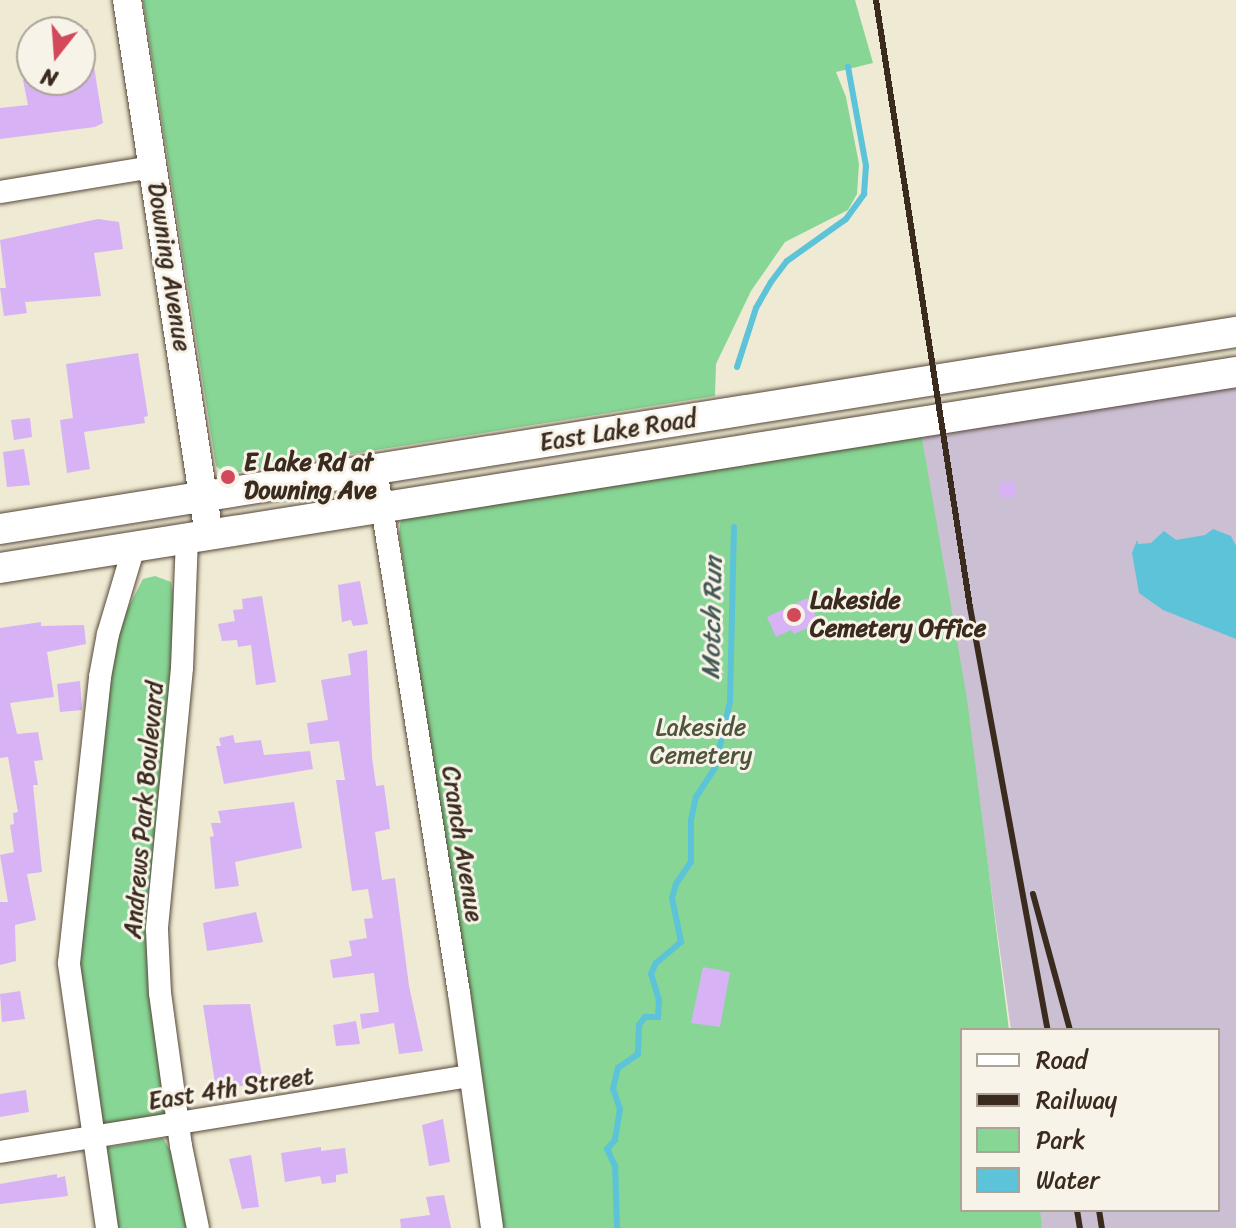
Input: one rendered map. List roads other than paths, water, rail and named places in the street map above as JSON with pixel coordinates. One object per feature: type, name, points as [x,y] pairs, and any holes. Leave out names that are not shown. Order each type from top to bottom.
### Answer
[{"type":"main road","name":"East Lake Road","points":[[0,529],[1236,332]]},
{"type":"main road","name":"East Lake Road","points":[[0,568],[1236,372]]},
{"type":"street","name":"Downing Avenue","points":[[127,0],[204,497],[198,536]]},
{"type":"street","points":[[0,192],[153,167]]},
{"type":"street","name":"Cranch Avenue","points":[[376,469],[492,1228]]},
{"type":"street","name":"Andrews Park Boulevard","points":[[198,536],[186,623],[157,930],[160,993],[198,1228]]},
{"type":"street","points":[[107,1228],[69,963],[100,677],[108,634],[134,547]]},
{"type":"street","name":"East 4th Street","points":[[0,1152],[470,1076]]},
{"type":"water","points":[[1213,529],[1231,536],[1236,546],[1236,639],[1163,610],[1139,593],[1132,553],[1137,540],[1138,544],[1151,543],[1164,531],[1176,540],[1205,535]]},
{"type":"waterway","name":"Motch Run","points":[[737,367],[756,308],[771,282],[787,261],[846,219],[864,194],[866,166],[848,67]]},
{"type":"waterway","name":"Motch Run","points":[[617,1228],[615,1166],[607,1149],[615,1140],[620,1109],[613,1089],[618,1068],[638,1054],[639,1025],[645,1017],[658,1017],[659,1000],[651,974],[656,963],[681,942],[672,898],[676,884],[691,862],[691,820],[696,797],[715,768],[730,702],[734,527]]},
{"type":"railway","points":[[876,0],[970,607],[1048,1028]]},
{"type":"railway","points":[[1033,894],[1069,1028]]},
{"type":"railway","points":[[1077,1212],[1080,1228]]},
{"type":"railway","points":[[1099,1212],[1102,1228]]},
{"type":"place","name":"E Lake Rd at Downing Ave","points":[[228,477]]},
{"type":"place","name":"Lakeside Cemetery Office","points":[[794,615]]},
{"type":"park label","name":"Lakeside Cemetery","points":[[701,742]]}]
